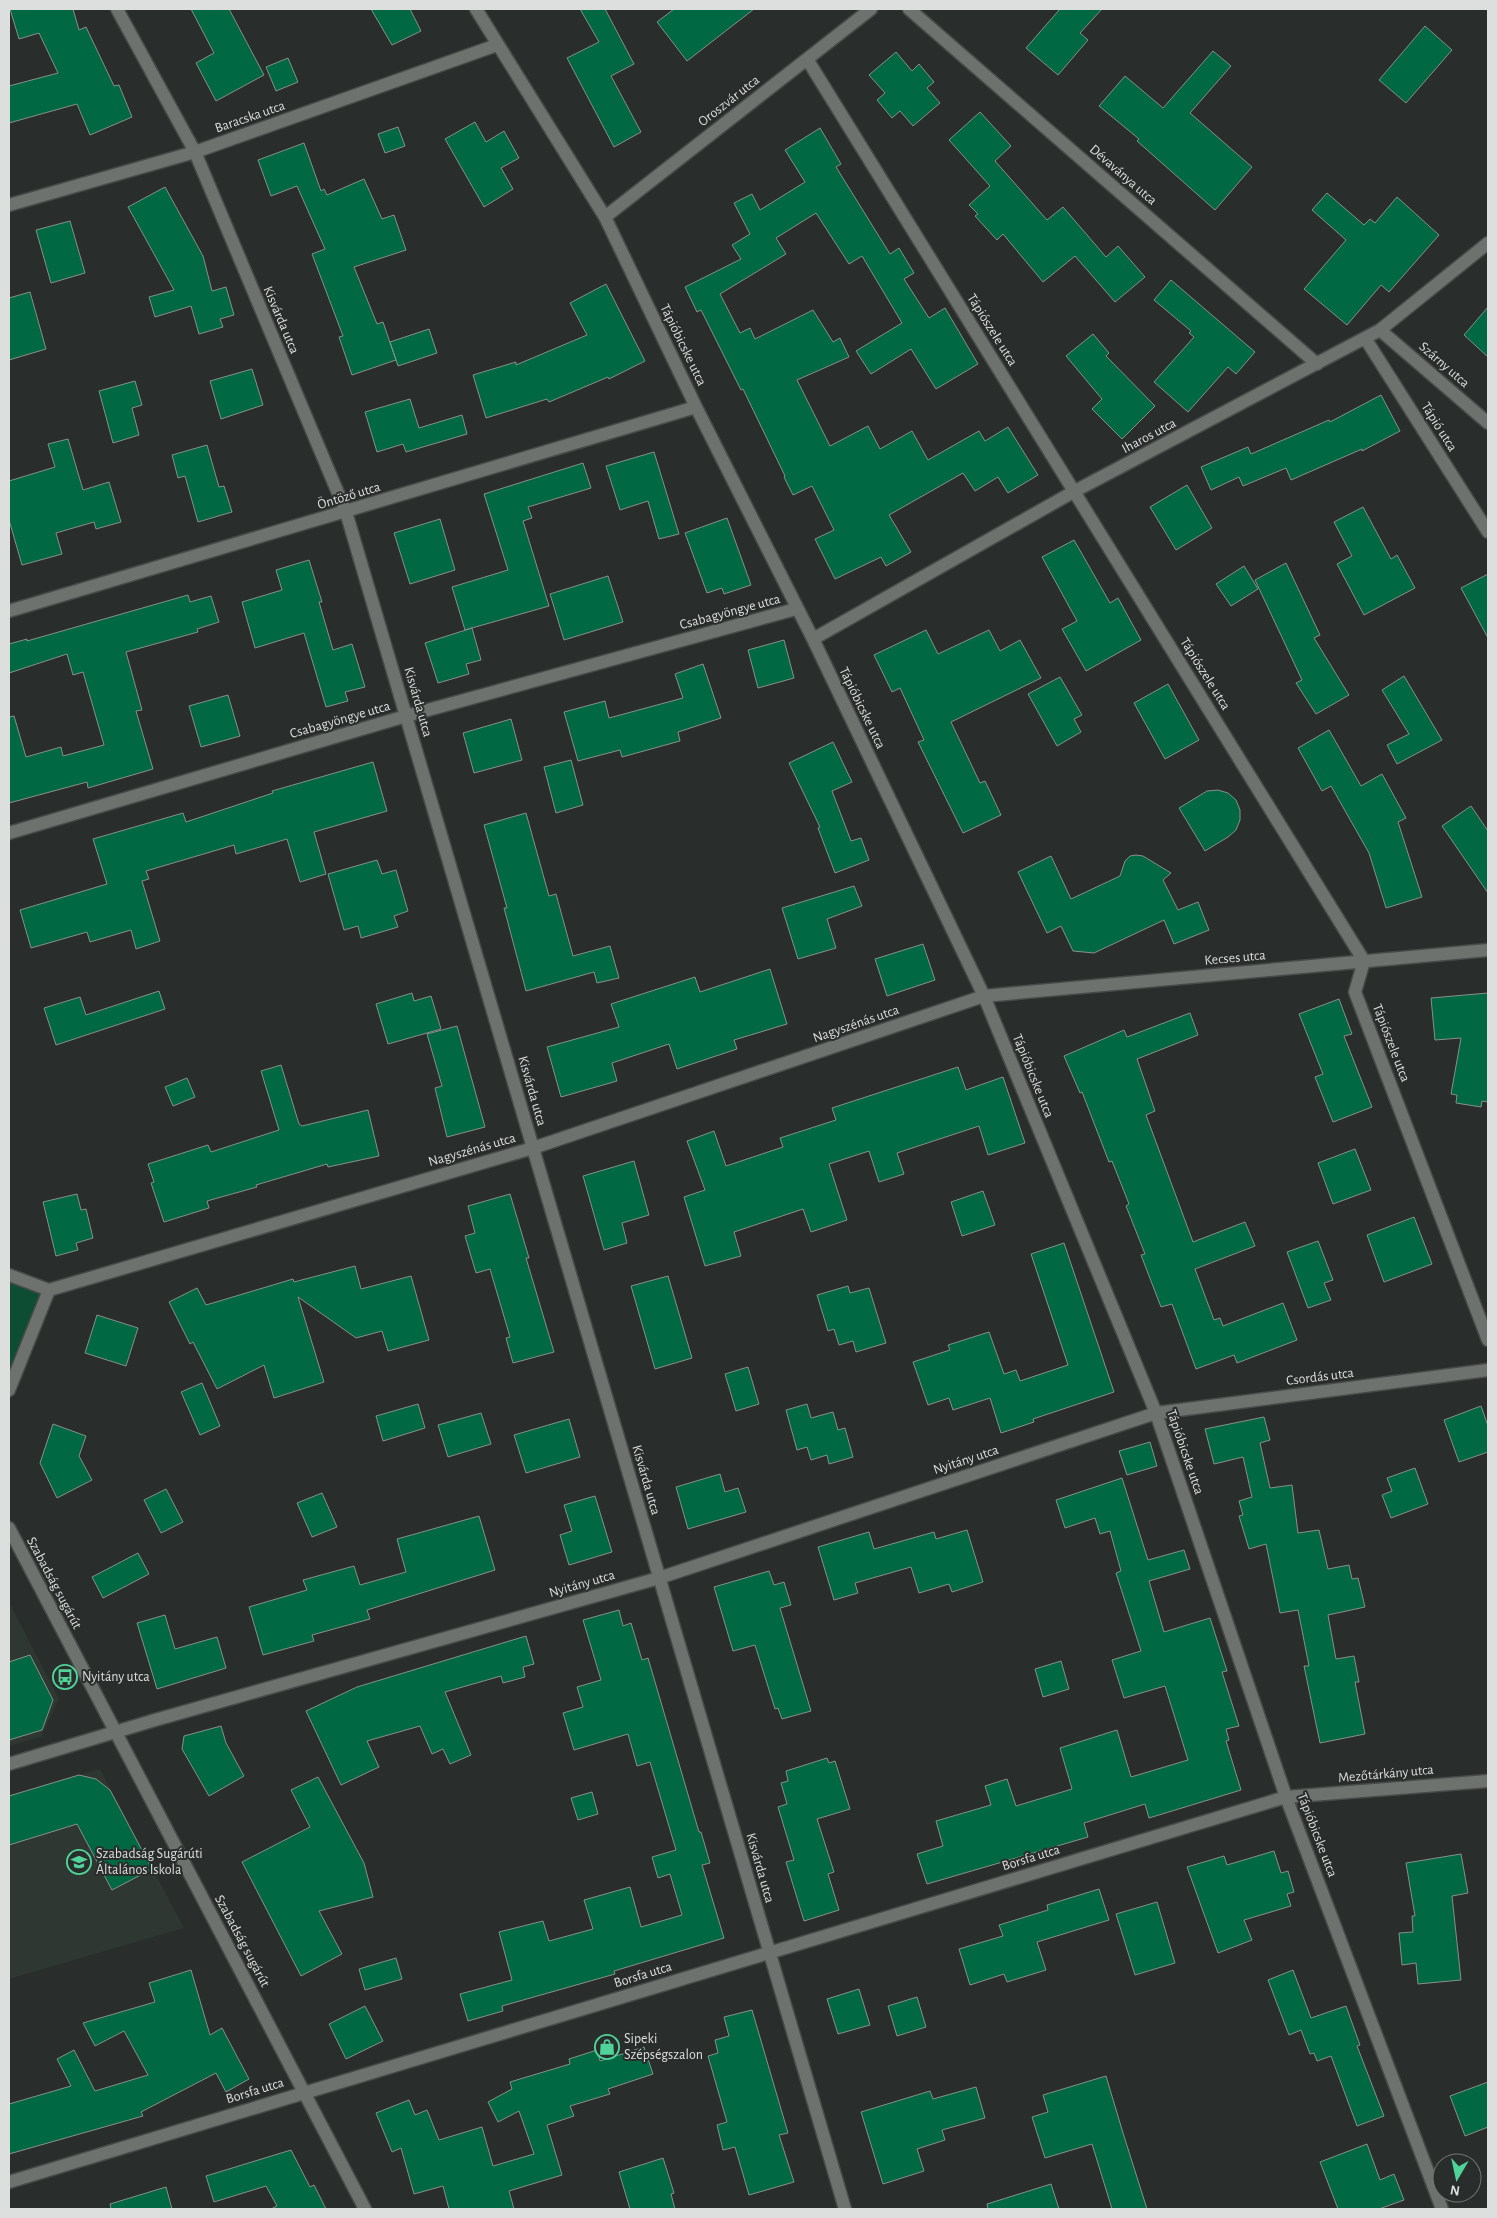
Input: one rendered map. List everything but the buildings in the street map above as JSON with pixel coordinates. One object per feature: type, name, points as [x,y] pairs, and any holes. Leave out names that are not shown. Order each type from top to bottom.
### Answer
[{"type":"street","name":"Kisvárda utca","points":[[117,9],[195,152],[346,512],[845,2209]]},
{"type":"street","name":"Tápióbicske utca","points":[[476,9],[605,217],[696,407],[796,609],[813,639],[984,996],[1156,1413],[1286,1797],[1442,2209]]},
{"type":"street","name":"Oroszvár utca","points":[[605,217],[871,9]]},
{"type":"street","name":"Dévaványa utca","points":[[909,9],[1317,364]]},
{"type":"street","name":"Baracska utca","points":[[9,205],[195,152],[497,45]]},
{"type":"street","name":"Tápiószele utca","points":[[807,59],[1364,961],[1355,992],[1488,1340]]},
{"type":"street","name":"Iharos utca","points":[[813,639],[1075,492],[1380,330],[1488,243]]},
{"type":"street","name":"Szárny utca","points":[[1380,330],[1488,423]]},
{"type":"street","name":"Tápió utca","points":[[1365,338],[1488,532]]},
{"type":"street","name":"Öntöző utca","points":[[9,611],[696,407]]},
{"type":"street","name":"Csabagyöngye utca","points":[[9,833],[406,716],[796,609]]},
{"type":"street","name":"Kecses utca","points":[[984,996],[1488,950]]},
{"type":"street","name":"Nagyszénás utca","points":[[49,1290],[533,1148],[984,996]]},
{"type":"street","points":[[9,1275],[49,1290],[9,1390]]},
{"type":"street","name":"Csordás utca","points":[[1156,1413],[1488,1370]]},
{"type":"street","name":"Nyitány utca","points":[[9,1764],[659,1578],[1156,1413]]},
{"type":"street","name":"Szabadság sugárút","points":[[9,1528],[365,2209]]},
{"type":"street","name":"Mezőtárkány utca","points":[[1286,1797],[1488,1780]]},
{"type":"street","name":"Borsfa utca","points":[[9,2182],[1286,1797]]},
{"type":"shaded area","points":[[9,1602],[59,1699],[41,1737],[9,1746]]},
{"type":"shaded area","name":"Szabadság Sugárúti Általános Iskola","points":[[100,1769],[184,1928],[9,1979],[9,1795]]},
{"type":"green space","points":[[9,1275],[49,1290],[9,1390]]},
{"type":"place","name":"Nyitány utca","points":[[65,1677]]},
{"type":"place","name":"Szabadság Sugárúti Általános Iskola","points":[[79,1862]]},
{"type":"place","name":"Sipeki Szépségszalon","points":[[607,2047]]}]
